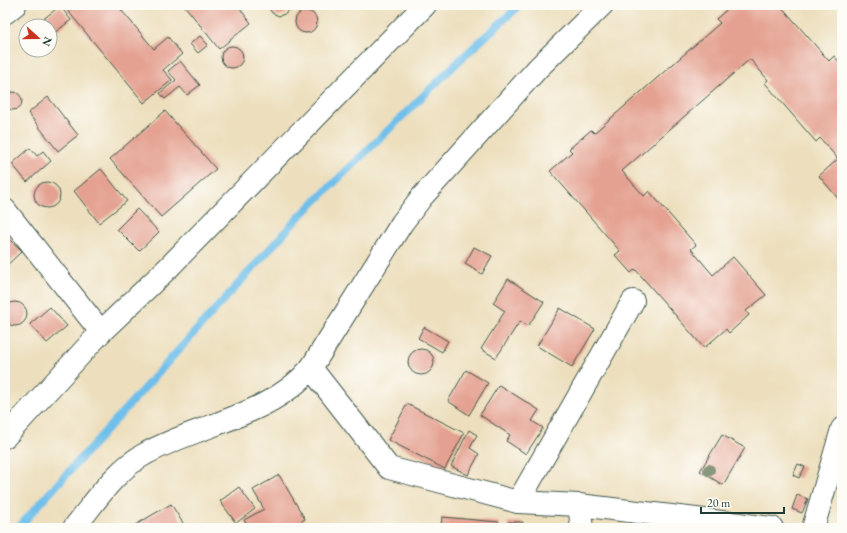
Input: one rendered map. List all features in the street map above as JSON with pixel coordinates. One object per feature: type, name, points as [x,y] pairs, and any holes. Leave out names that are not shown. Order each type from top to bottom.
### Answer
[{"type":"street","points":[[5,13],[14,5]]},
{"type":"street","points":[[5,437],[102,332],[168,268],[426,5]]},
{"type":"street","points":[[74,528],[112,482],[136,460],[170,442],[251,410],[294,385],[311,368],[402,223],[421,198],[538,68],[602,5]]},
{"type":"street","points":[[5,210],[102,332]]},
{"type":"street","points":[[518,502],[633,301]]},
{"type":"street","points":[[311,368],[389,468],[518,502],[579,505],[772,528]]},
{"type":"street","points":[[813,528],[842,429]]},
{"type":"street","points":[[579,505],[582,528]]},
{"type":"building","points":[[63,5],[117,5],[154,49],[168,37],[182,54],[163,70],[172,80],[144,103]]},
{"type":"building","points":[[184,5],[237,5],[251,23],[219,49]]},
{"type":"building","points":[[267,5],[291,5],[287,13],[279,16],[272,13]]},
{"type":"building","points":[[732,5],[780,5],[829,61],[834,56],[842,65],[842,203],[819,176],[838,159],[820,138],[816,142],[765,83],[768,80],[750,59],[622,171],[644,196],[649,191],[696,245],[691,249],[713,275],[733,257],[766,295],[746,311],[749,315],[729,333],[726,329],[704,348],[635,269],[631,273],[615,255],[620,251],[550,171],[572,152],[569,149],[591,130],[594,133],[720,23],[716,19]]},
{"type":"building","points":[[60,6],[71,20],[58,30],[58,18],[45,18]]},
{"type":"building","points":[[302,11],[310,11],[317,18],[317,26],[310,33],[302,33],[295,26],[295,18]]},
{"type":"building","points":[[200,36],[208,45],[198,53],[190,44]]},
{"type":"building","points":[[232,46],[240,49],[243,57],[240,65],[232,68],[224,65],[221,57],[224,49]]},
{"type":"building","points":[[180,61],[200,85],[187,95],[180,87],[165,99],[160,93],[176,80],[168,71]]},
{"type":"building","points":[[13,92],[19,95],[22,101],[19,107],[13,110],[7,107],[4,101],[7,95]]},
{"type":"building","points":[[48,97],[78,135],[58,151],[28,113]]},
{"type":"building","points":[[165,111],[216,169],[161,217],[110,159]]},
{"type":"building","points":[[30,148],[37,156],[43,151],[51,161],[27,182],[12,164]]},
{"type":"building","points":[[101,169],[127,201],[99,223],[74,191]]},
{"type":"building","points":[[47,182],[56,186],[60,195],[56,204],[47,208],[38,204],[34,195],[38,186]]},
{"type":"building","points":[[137,209],[159,232],[139,251],[117,229]]},
{"type":"building","points":[[5,234],[22,251],[5,267]]},
{"type":"building","points":[[474,247],[492,256],[482,274],[465,264]]},
{"type":"building","points":[[508,279],[544,302],[528,326],[520,321],[496,358],[481,349],[505,311],[493,303]]},
{"type":"building","points":[[15,302],[23,306],[27,314],[23,322],[15,326],[7,322],[3,314],[7,306]]},
{"type":"building","points":[[50,307],[67,326],[47,343],[30,324]]},
{"type":"building","points":[[560,308],[595,329],[572,367],[537,346]]},
{"type":"building","points":[[424,327],[448,341],[442,352],[418,338]]},
{"type":"building","points":[[421,349],[430,353],[434,362],[430,371],[421,375],[412,371],[408,362],[412,353]]},
{"type":"building","points":[[466,370],[488,383],[469,415],[448,401]]},
{"type":"building","points":[[499,385],[539,410],[532,421],[543,428],[526,454],[506,441],[510,435],[480,415]]},
{"type":"building","points":[[407,404],[464,433],[445,469],[388,440]]},
{"type":"building","points":[[469,430],[477,435],[470,448],[479,454],[468,475],[451,466]]},
{"type":"building","points":[[722,435],[745,448],[723,485],[700,471]]},
{"type":"building","points":[[798,464],[805,467],[799,478],[793,475]]},
{"type":"building","points":[[279,475],[305,519],[290,528],[249,528],[244,520],[264,509],[253,490]]},
{"type":"building","points":[[239,487],[255,509],[236,523],[220,501]]},
{"type":"building","points":[[797,495],[808,499],[802,513],[792,509]]},
{"type":"building","points":[[171,504],[186,528],[130,528]]},
{"type":"building","points":[[442,517],[499,522],[498,528],[441,528]]},
{"type":"building","points":[[508,522],[523,522],[522,528],[508,528]]},
{"type":"waterway","points":[[18,528],[296,220],[462,58],[520,5]]}]
